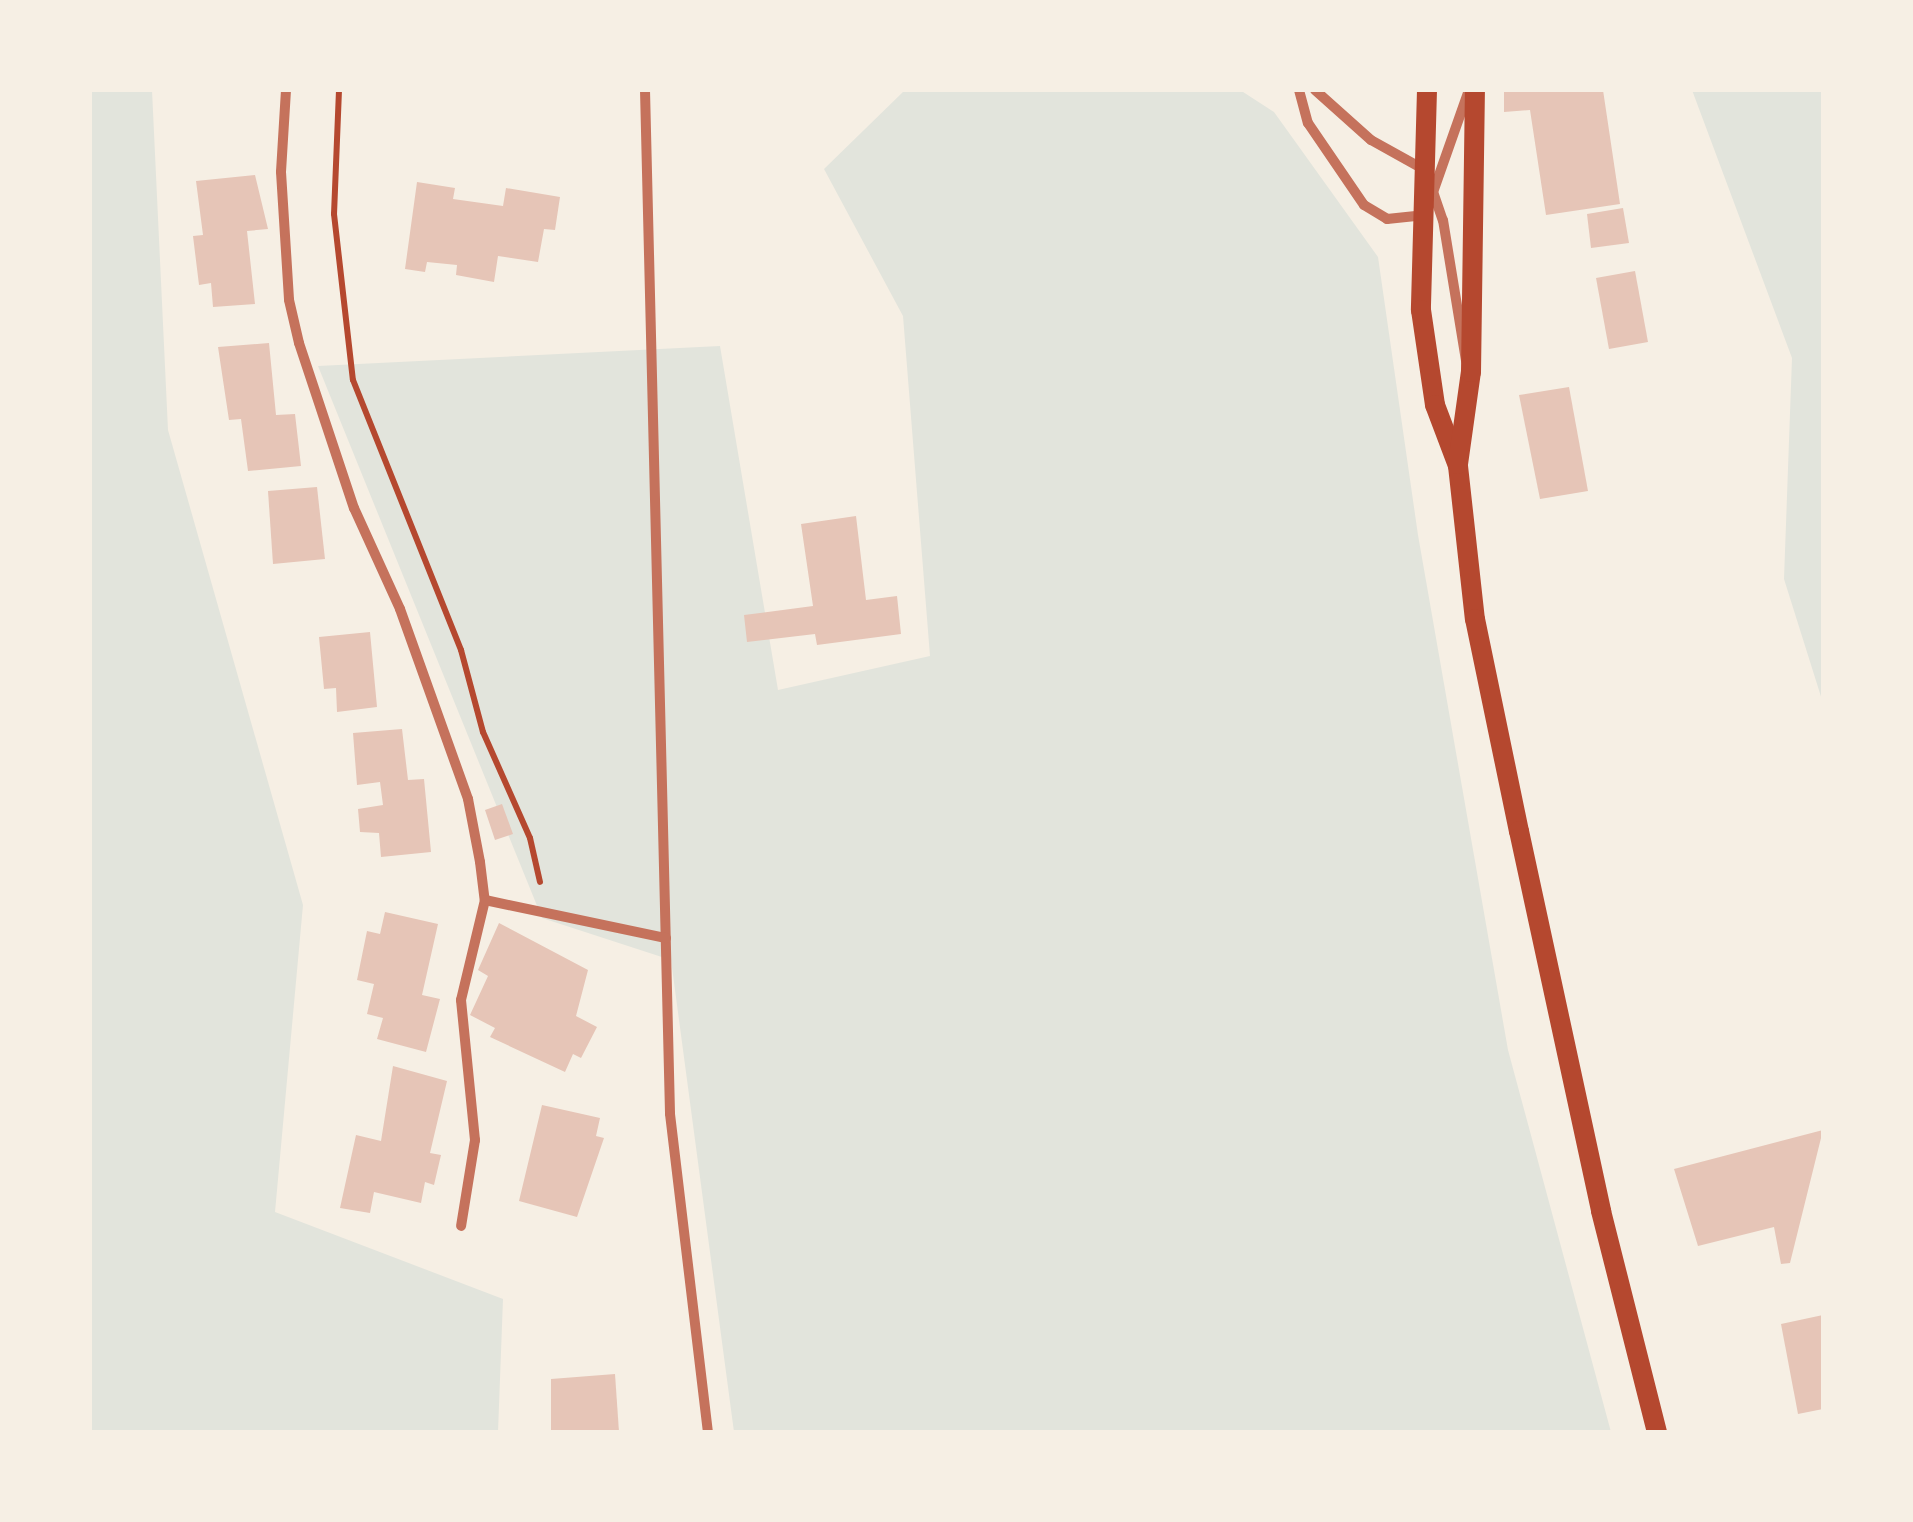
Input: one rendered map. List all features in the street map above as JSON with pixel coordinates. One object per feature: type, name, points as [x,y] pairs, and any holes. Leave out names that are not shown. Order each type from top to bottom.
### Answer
[{"type":"main road","points":[[1427,90],[1421,310],[1435,404],[1458,466],[1476,619],[1507,773],[1600,1211],[1657,1432]]},
{"type":"main road","points":[[1458,466],[1471,372],[1472,90]]},
{"type":"street","points":[[286,90],[282,172],[290,300],[299,343],[336,461],[400,609],[468,799],[485,900],[461,1000],[475,1140],[461,1226]]},
{"type":"street","points":[[646,90],[670,1114],[708,1432]]},
{"type":"street","points":[[1299,90],[1308,123],[1364,205],[1387,219],[1421,219],[1472,90]]},
{"type":"street","points":[[1316,90],[1371,140],[1401,161],[1424,167],[1443,220],[1458,340],[1471,372]]},
{"type":"street","points":[[485,900],[666,938]]},
{"type":"path","points":[[339,90],[334,214],[353,380],[460,650],[483,732],[530,838],[548,912]]},
{"type":"shaded area","points":[[90,90],[152,90],[168,430],[303,905],[275,1212],[503,1299],[498,1432],[90,1432]]},
{"type":"shaded area","points":[[905,90],[1240,90],[1274,112],[1378,257],[1418,535],[1508,1050],[1611,1432],[734,1432],[671,960],[542,918],[318,366],[720,346],[778,690],[930,656],[903,316],[824,169]]},
{"type":"shaded area","points":[[1692,90],[1823,90],[1823,703],[1784,579],[1792,358]]},
{"type":"building","points":[[1504,90],[1603,90],[1620,204],[1546,215],[1530,110],[1504,112]]},
{"type":"building","points":[[255,175],[268,229],[247,231],[255,304],[213,307],[211,283],[199,285],[193,236],[203,235],[196,181]]},
{"type":"building","points":[[417,182],[455,188],[453,199],[503,206],[506,188],[560,197],[555,230],[544,229],[538,262],[498,256],[494,282],[456,275],[457,265],[427,262],[425,272],[405,269]]},
{"type":"building","points":[[1623,208],[1629,243],[1591,248],[1587,214]]},
{"type":"building","points":[[1635,271],[1648,342],[1609,349],[1596,278]]},
{"type":"building","points":[[269,343],[276,415],[295,414],[301,466],[248,471],[241,419],[229,420],[218,347]]},
{"type":"building","points":[[1569,387],[1588,491],[1540,499],[1519,395]]},
{"type":"building","points":[[317,487],[325,559],[273,564],[268,491]]},
{"type":"building","points":[[856,516],[866,600],[897,596],[901,634],[817,645],[815,634],[747,642],[744,615],[813,606],[801,524]]},
{"type":"building","points":[[370,632],[377,707],[337,712],[336,688],[324,689],[319,637]]},
{"type":"building","points":[[402,729],[408,780],[424,779],[431,852],[381,857],[379,833],[360,832],[358,809],[383,805],[380,782],[357,785],[353,733]]},
{"type":"building","points":[[502,804],[513,834],[495,840],[485,810]]},
{"type":"building","points":[[385,912],[438,924],[422,995],[440,999],[426,1052],[377,1039],[383,1018],[367,1014],[374,984],[357,980],[367,931],[380,934]]},
{"type":"building","points":[[499,923],[588,970],[576,1016],[597,1027],[581,1058],[573,1054],[565,1072],[490,1037],[495,1028],[470,1015],[488,976],[478,970]]},
{"type":"building","points":[[393,1066],[447,1081],[430,1153],[441,1155],[434,1185],[425,1182],[421,1203],[374,1192],[370,1213],[340,1208],[356,1135],[381,1141]]},
{"type":"building","points":[[542,1105],[600,1118],[596,1136],[604,1138],[577,1217],[519,1201]]},
{"type":"building","points":[[1823,1130],[1790,1263],[1781,1264],[1774,1227],[1698,1246],[1674,1169]]},
{"type":"building","points":[[1823,1315],[1823,1409],[1798,1414],[1781,1324]]},
{"type":"building","points":[[615,1374],[619,1432],[551,1432],[551,1379]]}]
